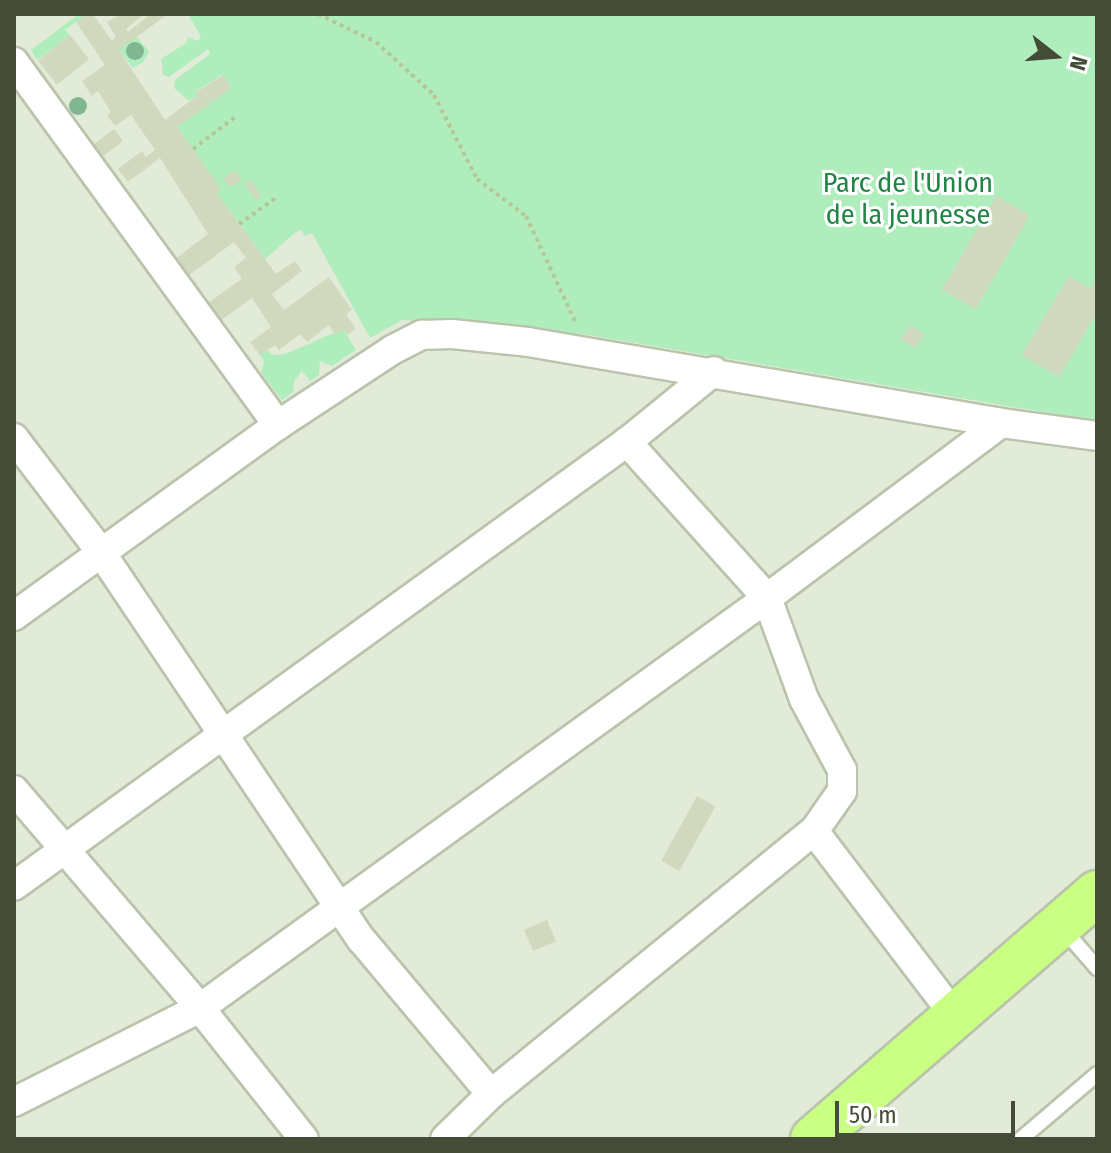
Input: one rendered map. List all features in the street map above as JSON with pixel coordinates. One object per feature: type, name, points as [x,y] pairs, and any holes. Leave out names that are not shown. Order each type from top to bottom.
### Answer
[{"type":"highway","points":[[813,1139],[1097,893]]},
{"type":"street","points":[[14,62],[278,425]]},
{"type":"street","points":[[14,616],[278,425],[392,350],[422,335],[452,334],[594,353],[714,371],[1001,423],[1097,436]]},
{"type":"street","points":[[14,886],[222,732],[627,442],[714,371]]},
{"type":"street","points":[[14,1102],[200,1008],[343,908],[1001,423]]},
{"type":"street","points":[[14,438],[100,551],[369,949],[491,1094]]},
{"type":"street","points":[[445,1139],[491,1094],[814,831],[842,791],[842,770],[804,699],[767,598],[627,442]]},
{"type":"street","points":[[14,790],[200,1008],[304,1139]]},
{"type":"street","points":[[814,831],[954,1015]]},
{"type":"lane","points":[[1060,925],[1097,968]]},
{"type":"lane","points":[[1021,1139],[1097,1074]]},
{"type":"path","points":[[318,14],[376,42],[434,95],[477,179],[526,216],[567,308],[594,353]]},
{"type":"path","points":[[193,149],[235,117]]},
{"type":"path","points":[[239,224],[276,198]]},
{"type":"shaded area","points":[[14,14],[1097,14],[1097,1139],[14,1139]]},
{"type":"green space","points":[[79,14],[87,14],[65,30],[70,35],[37,60],[31,50]]},
{"type":"green space","name":"Parc de l'Union de la jeunesse","points":[[188,14],[1097,14],[1097,421],[582,334],[402,320],[370,338],[312,233],[305,236],[301,230],[296,232],[265,259],[216,192],[177,127],[230,88],[222,75],[196,91],[198,95],[189,101],[174,88],[175,80],[210,54],[208,49],[169,77],[163,75],[161,59],[186,43],[188,37],[198,41],[201,37]]},
{"type":"green space","points":[[133,38],[138,38],[149,52],[143,62],[133,68],[119,50]]},
{"type":"green space","points":[[343,329],[356,350],[332,366],[320,361],[319,375],[310,381],[302,371],[294,381],[293,392],[282,400],[261,373],[264,361],[260,355],[267,350],[273,355],[285,354]]},
{"type":"building","points":[[87,14],[93,14],[112,41],[116,37],[107,22],[121,14],[144,14],[126,29],[128,32],[151,14],[168,14],[119,50],[165,120],[198,95],[196,92],[223,75],[231,88],[177,127],[221,189],[216,192],[276,274],[295,261],[302,271],[272,294],[284,310],[329,277],[352,310],[346,314],[356,329],[347,335],[343,329],[335,335],[329,325],[307,342],[300,334],[279,350],[275,345],[260,355],[250,342],[271,327],[252,298],[220,321],[208,303],[242,279],[234,267],[246,258],[234,242],[188,276],[175,259],[208,234],[160,158],[128,182],[118,169],[142,151],[146,157],[155,150],[131,115],[115,126],[107,115],[111,112],[98,91],[92,96],[82,81],[105,65],[76,22]]},
{"type":"building","points":[[70,35],[89,59],[57,85],[38,60]]},
{"type":"building","points":[[114,129],[123,141],[101,158],[92,146]]},
{"type":"building","points":[[235,170],[242,180],[230,188],[224,178]]},
{"type":"building","points":[[251,180],[261,196],[255,200],[245,184]]},
{"type":"building","points":[[996,196],[1030,216],[976,309],[942,290]]},
{"type":"building","points":[[1069,276],[1090,289],[1097,278],[1097,312],[1059,377],[1022,355]]},
{"type":"building","points":[[911,325],[924,334],[914,348],[901,339]]},
{"type":"building","points":[[697,796],[715,806],[679,871],[661,861]]},
{"type":"building","points":[[547,920],[556,941],[533,951],[524,930]]}]
